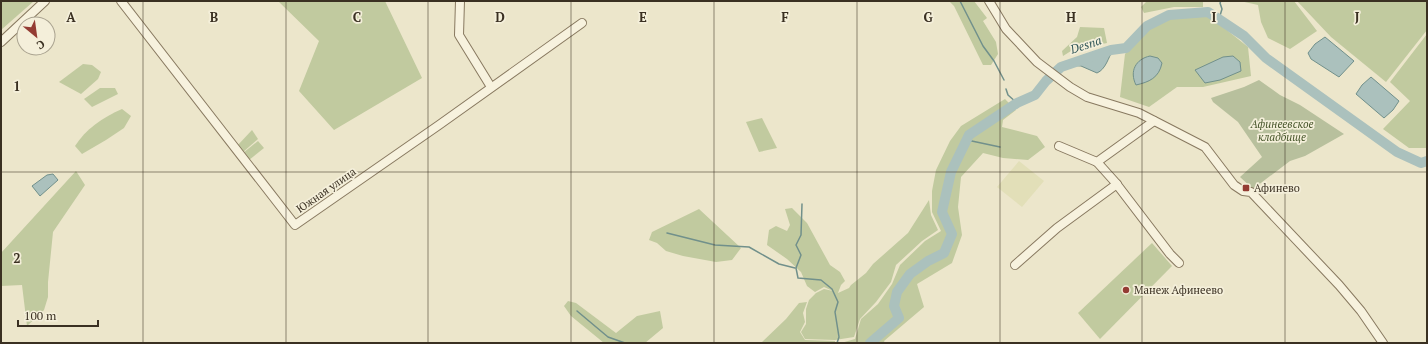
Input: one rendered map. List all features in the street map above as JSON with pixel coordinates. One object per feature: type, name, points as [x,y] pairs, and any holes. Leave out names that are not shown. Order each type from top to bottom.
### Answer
[{"type":"street","points":[[1,42],[45,1]]},
{"type":"street","name":"Южная улица","points":[[121,1],[295,225],[582,23]]},
{"type":"street","points":[[460,1],[459,35],[491,87]]},
{"type":"street","points":[[989,1],[1006,28],[1037,62],[1070,87],[1087,97],[1139,113],[1205,147],[1234,185],[1243,191],[1251,192],[1339,285],[1361,311],[1383,343]]},
{"type":"street","points":[[1097,162],[1154,121]]},
{"type":"street","points":[[1058,146],[1097,162],[1117,184],[1170,254],[1179,262]]},
{"type":"street","points":[[1014,265],[1057,228],[1117,184]]},
{"type":"shaded area","points":[[1019,161],[1044,181],[1022,207],[997,187]]},
{"type":"green space","points":[[1,1],[34,1],[16,16],[1,30]]},
{"type":"green space","points":[[278,1],[385,1],[422,78],[334,130],[299,91],[319,41]]},
{"type":"green space","points":[[949,1],[974,1],[987,18],[983,21],[996,42],[998,54],[991,65],[983,65],[954,6]]},
{"type":"green space","points":[[1203,1],[1203,7],[1174,7],[1144,13],[1141,7],[1146,2]]},
{"type":"green space","points":[[1240,1],[1294,1],[1317,31],[1290,49],[1268,38],[1261,22],[1258,5]]},
{"type":"green space","points":[[1297,1],[1427,1],[1427,30],[1386,82],[1331,37]]},
{"type":"green space","points":[[1208,15],[1248,47],[1251,76],[1203,87],[1177,87],[1149,107],[1120,97],[1125,54],[1149,27],[1170,17]]},
{"type":"green space","points":[[1080,27],[1104,28],[1107,43],[1097,45],[1082,44],[1063,56],[1062,51],[1077,37]]},
{"type":"green space","points":[[1427,34],[1427,148],[1409,148],[1383,129],[1410,101],[1390,82]]},
{"type":"green space","points":[[83,64],[92,65],[101,72],[98,79],[81,94],[59,82]]},
{"type":"green space","name":"Афинеевское кладбище","points":[[1259,80],[1280,95],[1300,105],[1344,134],[1305,156],[1290,161],[1253,189],[1240,177],[1262,157],[1238,122],[1213,102],[1211,98],[1244,87]]},
{"type":"green space","points":[[100,88],[115,88],[118,94],[92,107],[84,99]]},
{"type":"green space","points":[[1005,99],[1016,110],[1003,120],[1002,127],[1037,136],[1045,147],[1028,160],[1003,158],[983,153],[961,177],[958,207],[962,235],[952,263],[917,284],[924,307],[884,341],[885,343],[841,343],[855,339],[861,319],[878,304],[892,284],[900,265],[925,241],[941,231],[932,212],[932,191],[936,170],[950,141],[961,126]]},
{"type":"green space","points":[[122,109],[131,116],[124,128],[82,154],[75,146],[79,140],[89,129],[101,120]]},
{"type":"green space","points":[[762,118],[777,148],[759,152],[746,122]]},
{"type":"green space","points":[[252,130],[258,139],[242,153],[237,146]]},
{"type":"green space","points":[[258,141],[264,148],[249,160],[243,153]]},
{"type":"green space","points":[[76,171],[85,185],[53,232],[48,297],[44,310],[27,326],[22,285],[1,286],[1,253]]},
{"type":"green space","points":[[929,200],[931,215],[938,230],[922,241],[896,265],[891,282],[876,302],[860,319],[854,337],[835,340],[805,339],[801,332],[806,324],[806,309],[809,300],[816,293],[824,289],[833,291],[824,287],[815,292],[807,286],[801,272],[787,259],[767,245],[769,230],[776,226],[787,231],[790,225],[785,209],[792,208],[807,223],[830,265],[840,272],[845,281],[841,285],[838,293],[849,288],[908,233]]},
{"type":"green space","points":[[699,209],[741,248],[732,260],[716,262],[683,256],[666,251],[657,243],[649,240],[652,232]]},
{"type":"green space","name":"Манеж Афинеево","points":[[1152,243],[1172,266],[1100,339],[1078,313]]},
{"type":"green space","points":[[568,301],[576,303],[616,333],[637,316],[660,311],[663,328],[645,343],[604,343],[571,316],[564,306]]},
{"type":"green space","points":[[807,302],[803,313],[805,322],[800,332],[805,340],[835,341],[835,343],[761,343],[786,319],[799,303]]},
{"type":"water","points":[[1325,37],[1354,61],[1339,77],[1311,59],[1308,53],[1315,44]]},
{"type":"water","points":[[1113,50],[1103,69],[1097,73],[1081,66],[1066,65]]},
{"type":"water","points":[[1150,56],[1158,58],[1162,63],[1161,68],[1156,76],[1136,85],[1133,75],[1135,66],[1141,60]]},
{"type":"water","points":[[1233,56],[1240,62],[1241,71],[1220,80],[1205,83],[1195,70],[1223,57]]},
{"type":"water","points":[[1371,77],[1399,101],[1393,110],[1384,118],[1356,94],[1362,85]]},
{"type":"water","points":[[53,174],[58,180],[40,196],[32,186],[47,175]]},
{"type":"waterway","points":[[960,1],[983,46],[994,61],[1004,80]]},
{"type":"waterway","points":[[1219,19],[1222,9],[1220,3],[1221,1]]},
{"type":"waterway","name":"Desna","points":[[870,343],[899,318],[894,306],[897,292],[910,274],[928,261],[944,253],[952,234],[942,212],[951,172],[969,135],[1017,103],[1035,95],[1046,81],[1061,67],[1111,50],[1126,48],[1147,26],[1169,15],[1208,12],[1244,36],[1266,58],[1397,152],[1421,163],[1427,161]]},
{"type":"waterway","points":[[1006,89],[1008,95],[1017,103]]},
{"type":"waterway","points":[[967,140],[1000,147]]},
{"type":"waterway","points":[[802,204],[801,235],[796,245],[801,255],[796,268],[798,278],[821,280],[832,289],[838,302],[835,312],[839,337],[837,343]]},
{"type":"waterway","points":[[667,233],[715,245],[749,247],[779,264],[795,268]]},
{"type":"waterway","points":[[577,311],[608,337],[625,343]]},
{"type":"place","name":"Афинево","points":[[1246,188]]},
{"type":"place","name":"Манеж Афинеево","points":[[1126,290]]}]
